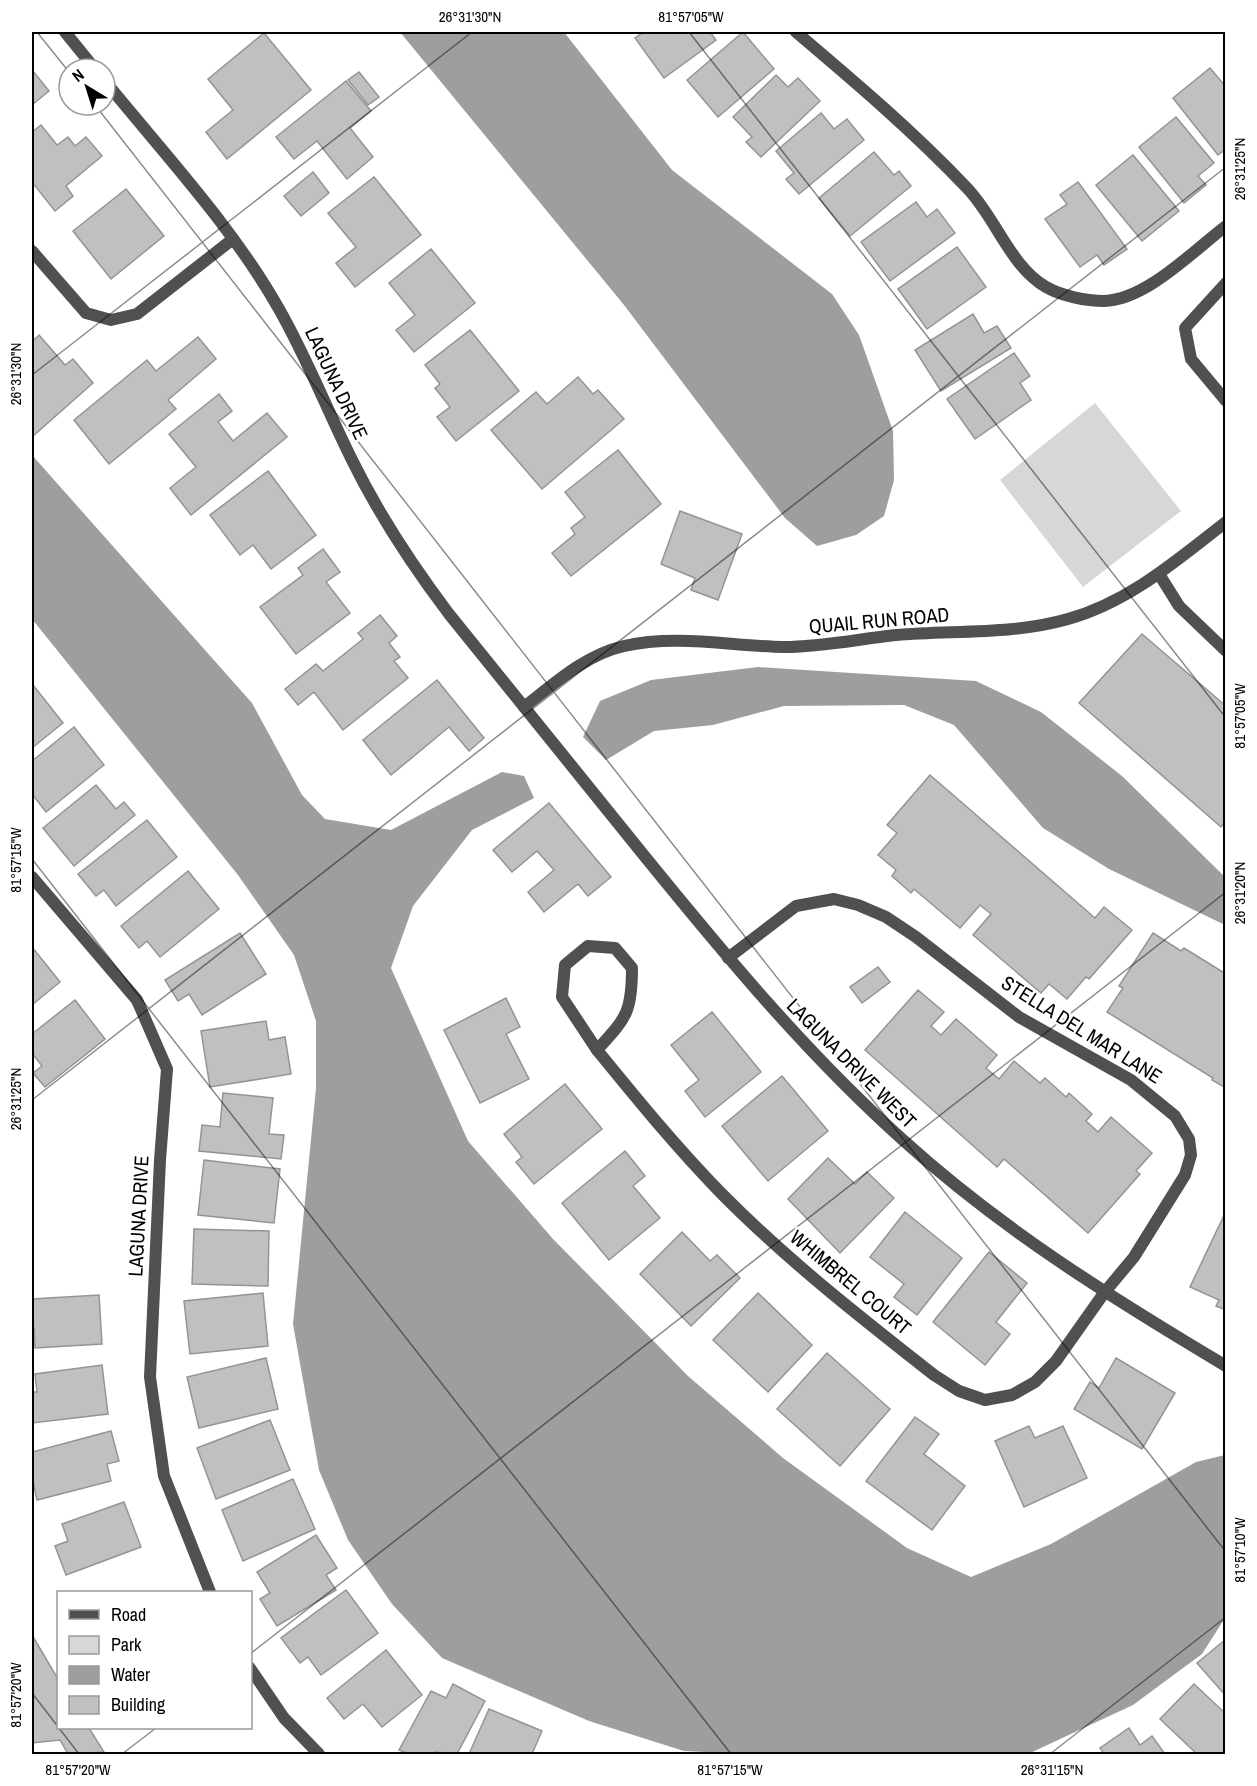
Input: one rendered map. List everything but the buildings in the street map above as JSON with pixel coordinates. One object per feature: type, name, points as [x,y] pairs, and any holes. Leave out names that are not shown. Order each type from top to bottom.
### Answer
[{"type":"street","points":[[65,32],[85,57]]},
{"type":"street","points":[[796,32],[901,121],[969,190],[1022,267],[1047,287],[1075,297],[1104,301],[1131,296],[1226,226]]},
{"type":"street","name":"LAGUNA DRIVE","points":[[117,96],[233,239],[279,310],[351,459],[402,550],[448,614],[525,707]]},
{"type":"street","points":[[32,251],[86,313],[111,320],[137,314],[233,239]]},
{"type":"street","points":[[1226,283],[1185,328],[1191,359],[1226,401]]},
{"type":"street","name":"QUAIL RUN ROAD","points":[[525,707],[569,671],[596,655],[625,646],[726,642],[807,647],[895,635],[1034,627],[1094,610],[1159,574],[1226,522]]},
{"type":"street","points":[[1159,574],[1179,606],[1226,651]]},
{"type":"street","name":"LAGUNA DRIVE WEST","points":[[525,707],[767,1005],[829,1071],[903,1141],[965,1194],[1035,1246],[1104,1293],[1226,1366]]},
{"type":"street","name":"LAGUNA DRIVE","points":[[32,878],[137,1000],[167,1069],[160,1160],[150,1377],[164,1476],[209,1591]]},
{"type":"street","name":"STELLA DEL MAR LANE","points":[[728,958],[796,906],[834,899],[858,905],[886,917],[916,937],[1019,1017],[1093,1061],[1131,1080],[1156,1098],[1175,1116],[1189,1139],[1191,1155],[1185,1175],[1134,1257],[1104,1293]]},
{"type":"street","name":"WHIMBREL COURT","points":[[597,1050],[624,1021],[632,995],[632,968],[615,948],[588,946],[565,965],[562,997],[597,1050],[660,1128],[720,1192],[775,1244],[860,1317],[959,1392],[985,1400],[1012,1395],[1035,1382],[1062,1352],[1104,1293]]},
{"type":"street","points":[[252,1671],[284,1718],[319,1755]]},
{"type":"green space","points":[[1095,403],[1181,511],[1083,587],[1000,480]]},
{"type":"water","points":[[400,32],[564,32],[672,170],[832,294],[859,335],[893,431],[894,480],[884,516],[856,535],[817,546],[785,518],[624,305]]},
{"type":"water","points":[[32,455],[252,703],[302,795],[325,819],[391,830],[502,772],[524,776],[534,798],[472,830],[413,906],[391,968],[468,1141],[553,1239],[688,1376],[783,1458],[907,1548],[971,1577],[1051,1544],[1196,1462],[1225,1455],[1225,1618],[1202,1654],[1133,1705],[1028,1754],[746,1754],[684,1751],[589,1721],[442,1658],[392,1604],[348,1540],[319,1470],[293,1324],[316,1088],[316,1021],[294,955],[238,875],[32,619]]},
{"type":"water","points":[[758,667],[976,681],[1041,712],[1122,776],[1225,877],[1225,925],[1109,869],[1043,828],[954,725],[904,705],[784,706],[713,725],[654,731],[606,760],[583,737],[600,701],[651,680]]}]
